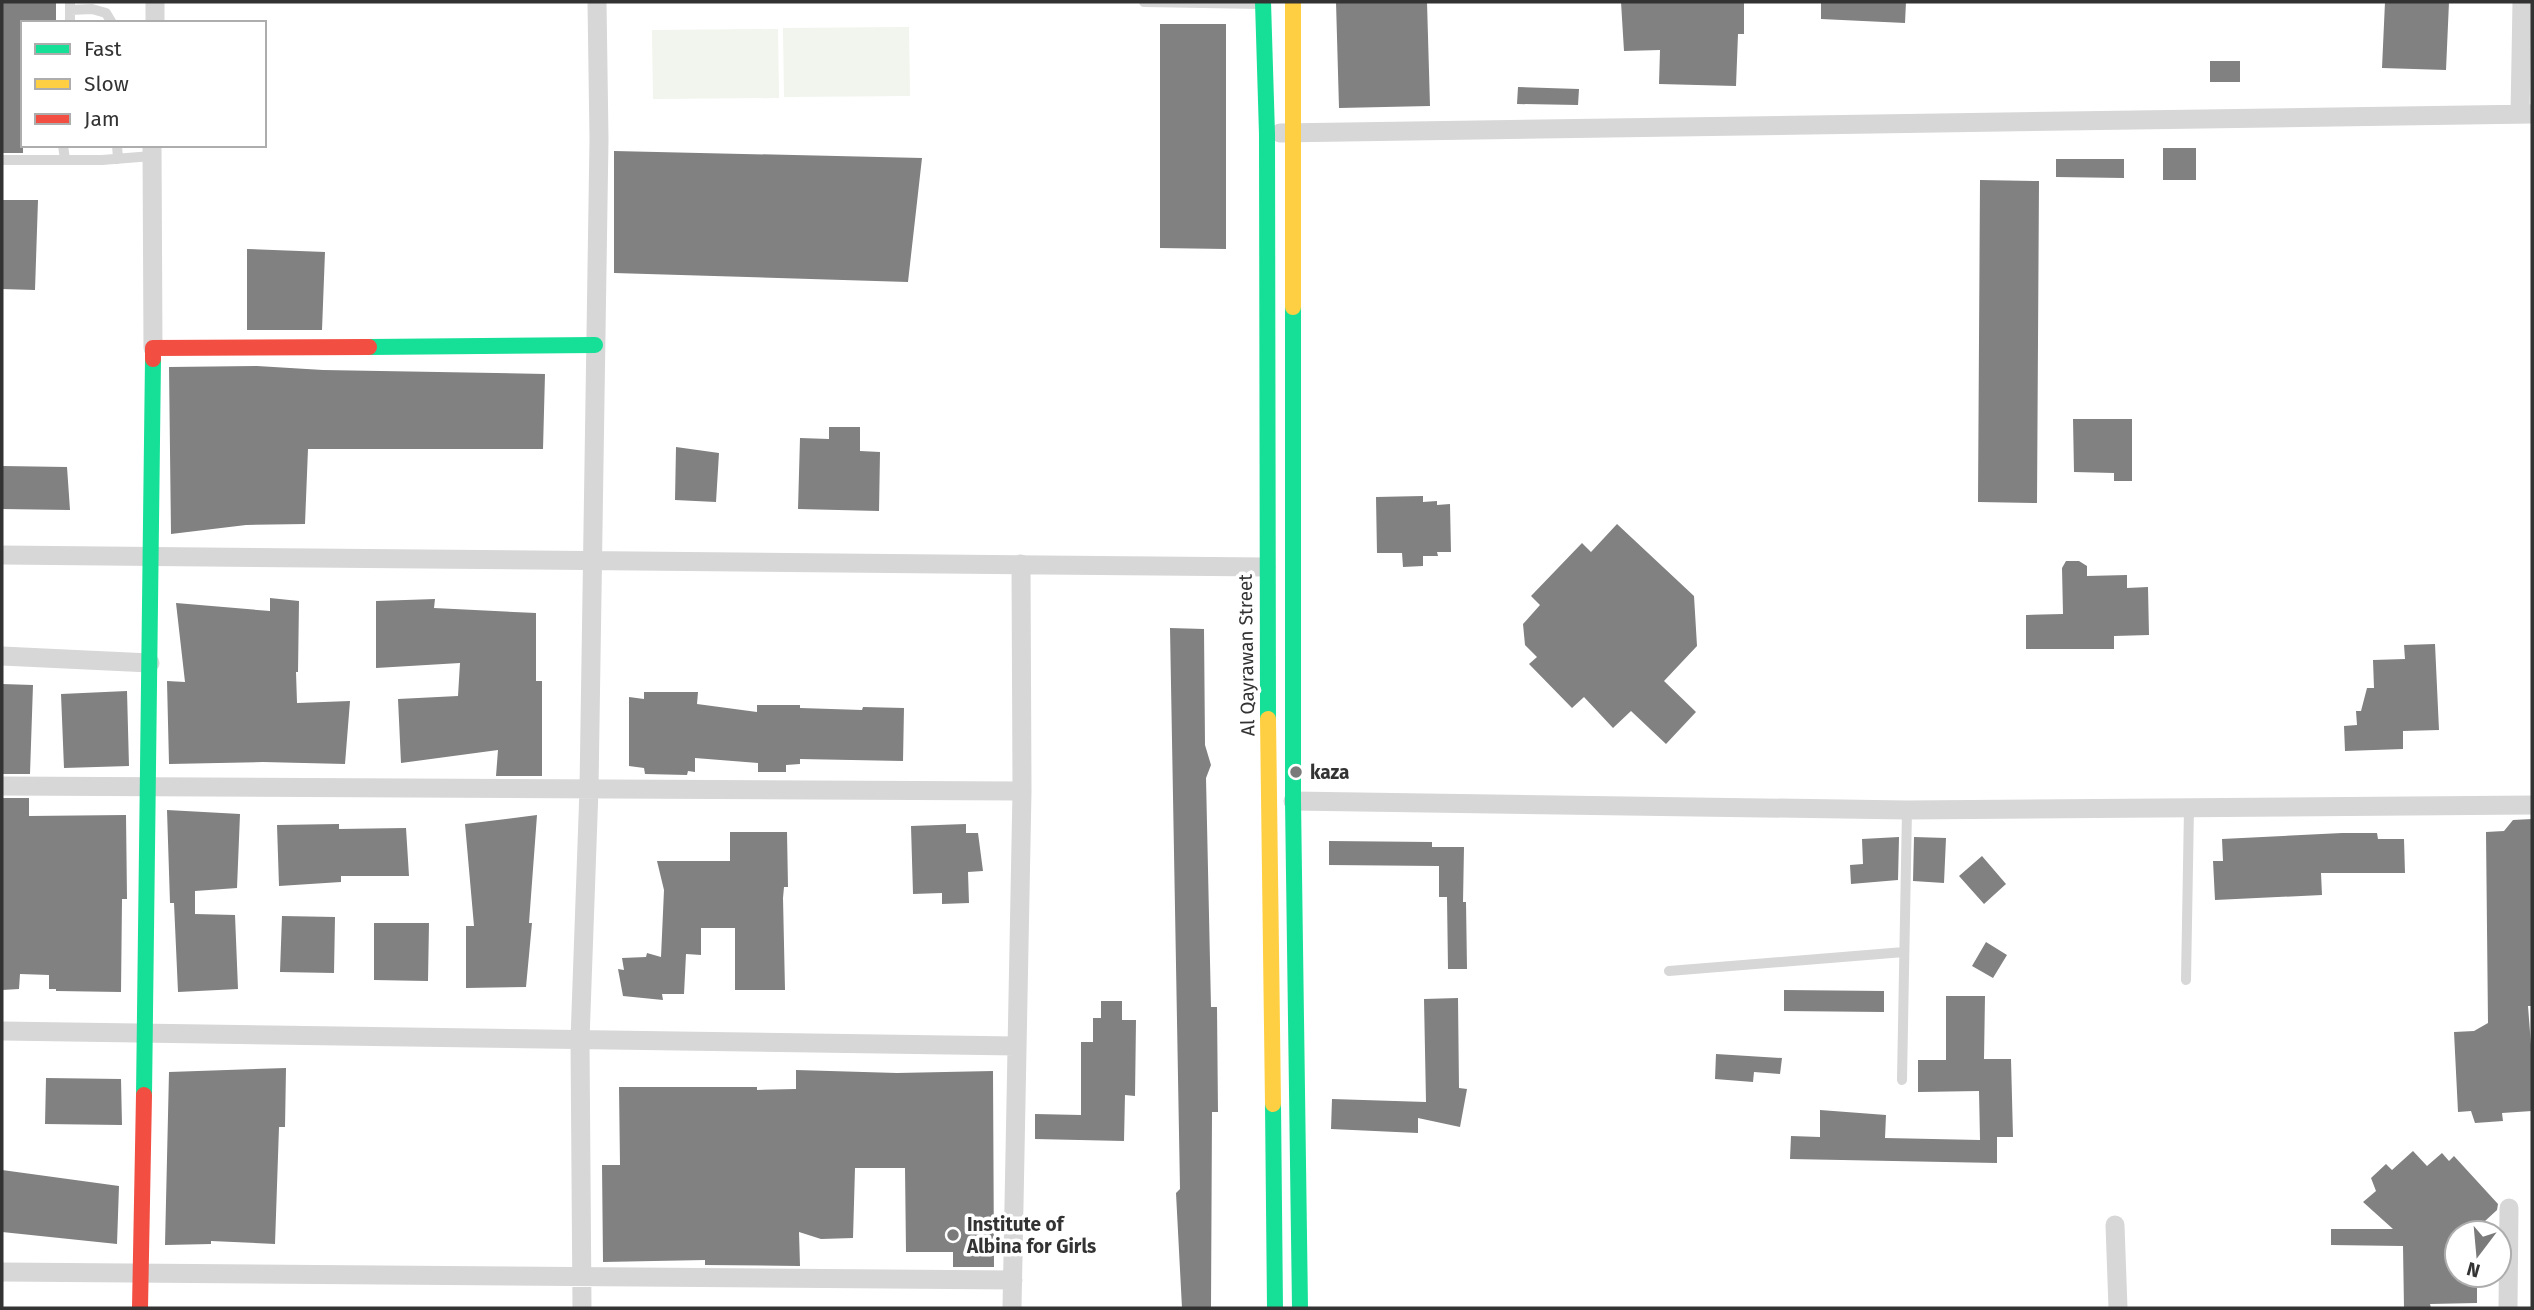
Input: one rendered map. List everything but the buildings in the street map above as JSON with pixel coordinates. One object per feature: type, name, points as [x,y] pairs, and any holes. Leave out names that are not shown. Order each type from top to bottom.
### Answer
[{"type":"main road","points":[[1293,2],[1293,801],[1300,1308]]},
{"type":"main road","name":"Al Qayrawan Street","points":[[1263,3],[1267,134],[1266,567],[1275,1308]]},
{"type":"main road","points":[[140,1308],[146,1032],[153,348],[594,345]]},
{"type":"street","points":[[155,2],[155,21]]},
{"type":"street","points":[[582,1308],[580,1040],[589,789],[599,139],[597,2]]},
{"type":"street","points":[[1267,134],[2526,114],[2522,2]]},
{"type":"street","points":[[152,151],[153,348]]},
{"type":"street","points":[[2,555],[1266,567]]},
{"type":"street","points":[[1012,1308],[1022,791],[1021,564]]},
{"type":"street","points":[[2,656],[150,663]]},
{"type":"street","points":[[2,786],[1022,791]]},
{"type":"street","points":[[1293,801],[1907,810],[2532,805]]},
{"type":"street","points":[[2,1031],[1016,1046]]},
{"type":"street","points":[[2508,1308],[2509,1208]]},
{"type":"street","points":[[2115,1225],[2118,1308]]},
{"type":"street","points":[[2,1272],[1013,1280]]},
{"type":"lane","points":[[1144,2],[1263,3]]},
{"type":"lane","points":[[70,6],[106,13],[111,21]]},
{"type":"lane","points":[[64,147],[65,160]]},
{"type":"lane","points":[[117,147],[118,159]]},
{"type":"lane","points":[[2,160],[118,159],[152,151]]},
{"type":"lane","points":[[2186,980],[2189,808]]},
{"type":"lane","points":[[1902,1080],[1907,810]]},
{"type":"lane","points":[[1669,971],[1904,952]]},
{"type":"shaded area","points":[[909,27],[910,96],[784,97],[783,28]]},
{"type":"shaded area","points":[[778,29],[779,98],[653,99],[652,30]]},
{"type":"traffic: fast","points":[[1263,2],[1267,134],[1268,719]]},
{"type":"traffic: fast","points":[[1293,307],[1293,801],[1300,1308]]},
{"type":"traffic: fast","points":[[369,347],[595,345]]},
{"type":"traffic: fast","points":[[144,1095],[153,359]]},
{"type":"traffic: fast","points":[[1273,1104],[1275,1308]]},
{"type":"traffic: slow","points":[[1293,2],[1293,307]]},
{"type":"traffic: slow","points":[[1268,719],[1273,1104]]},
{"type":"traffic: jam","points":[[153,359],[153,348],[369,347]]},
{"type":"traffic: jam","points":[[140,1308],[144,1095]]},
{"type":"place","name":"kaza","points":[[1296,772]]},
{"type":"place","name":"Institute of Albina for Girls","points":[[953,1235]]}]
